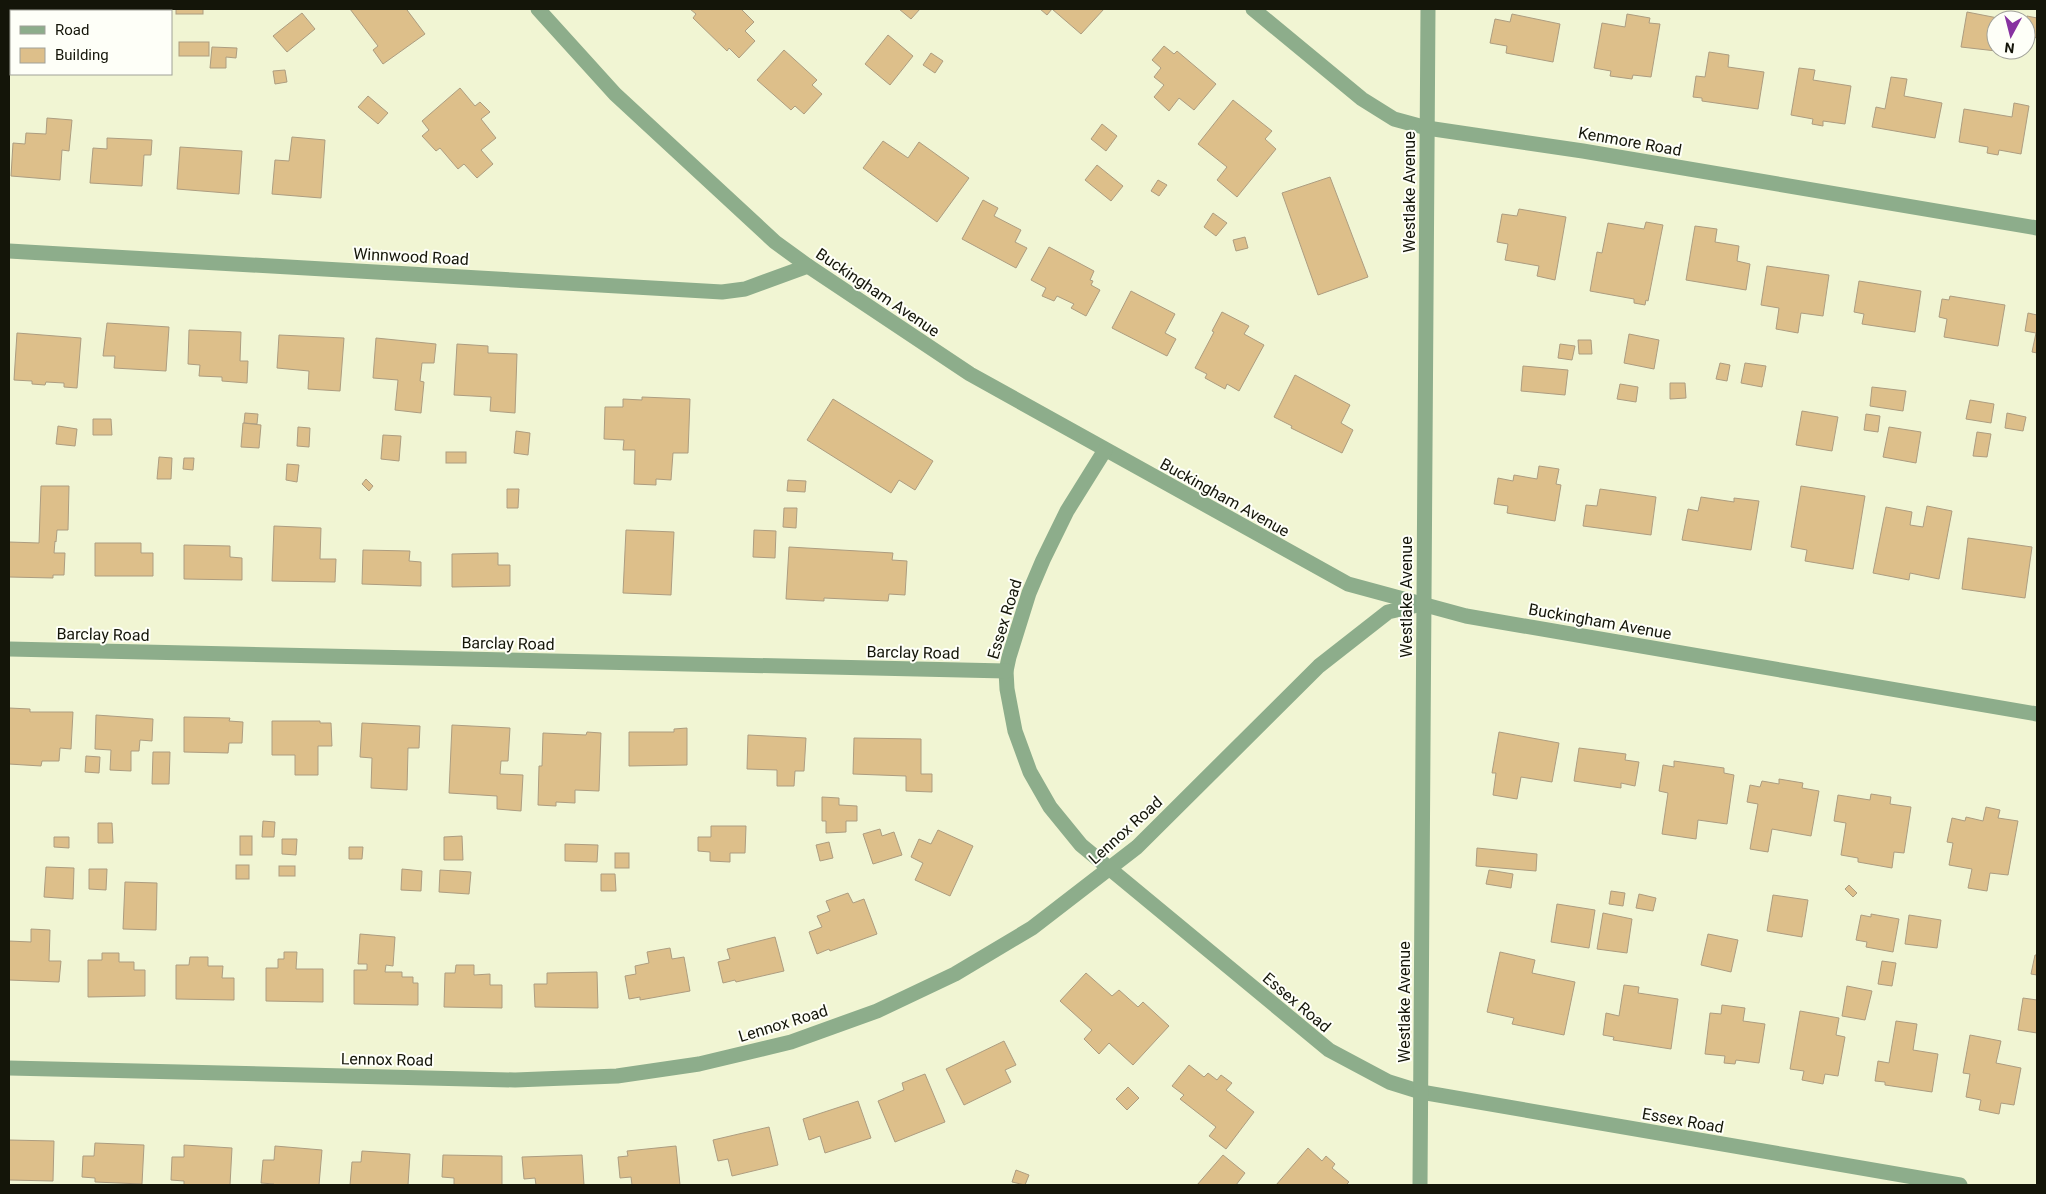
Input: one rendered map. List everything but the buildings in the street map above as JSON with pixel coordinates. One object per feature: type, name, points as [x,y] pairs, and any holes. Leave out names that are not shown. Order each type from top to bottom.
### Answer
[{"type":"street","name":"Buckingham Avenue","points":[[538,9],[615,94],[775,242],[808,266],[970,374],[1348,584],[1466,616],[2037,714]]},
{"type":"street","name":"Kenmore Road","points":[[1253,9],[1362,100],[1394,119],[1427,128],[1582,150],[2037,228]]},
{"type":"street","name":"Westlake Avenue","points":[[1420,1185],[1428,9]]},
{"type":"street","name":"Winnwood Road","points":[[9,251],[722,292],[745,289],[808,266]]},
{"type":"street","name":"Essex Road","points":[[1105,450],[1067,511],[1042,560],[1029,593],[1006,671],[1007,689],[1015,731],[1030,772],[1050,807],[1081,845],[1329,1050],[1389,1082],[1420,1092],[1960,1185]]},
{"type":"street","name":"Lennox Road","points":[[9,1068],[515,1080],[617,1076],[699,1064],[790,1042],[877,1010],[955,974],[1032,928],[1137,847],[1319,666],[1388,612],[1424,604]]},
{"type":"street","name":"Barclay Road","points":[[9,649],[1006,671]]}]
